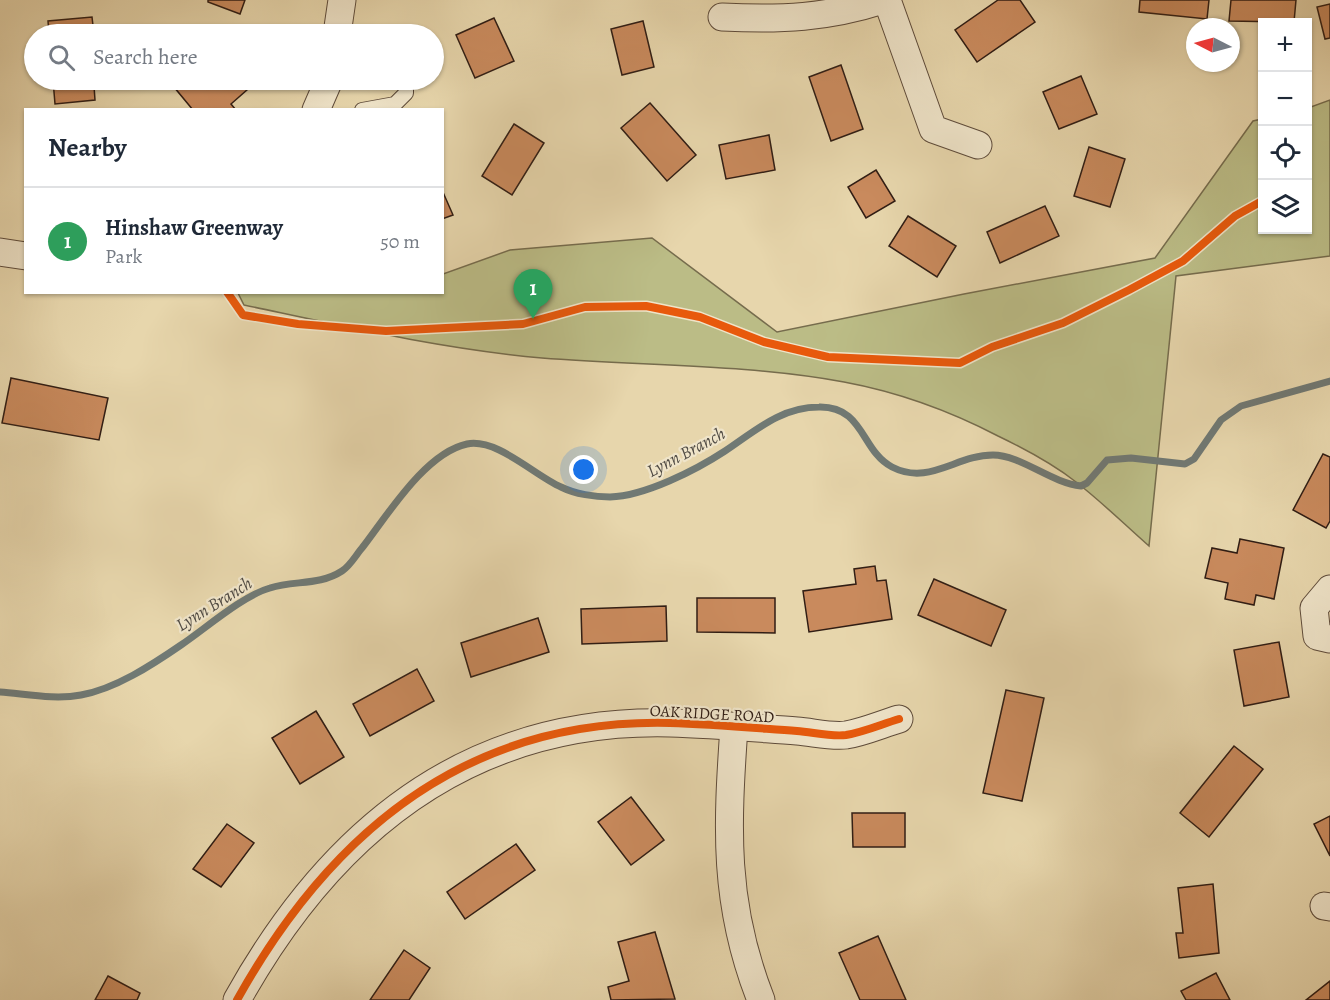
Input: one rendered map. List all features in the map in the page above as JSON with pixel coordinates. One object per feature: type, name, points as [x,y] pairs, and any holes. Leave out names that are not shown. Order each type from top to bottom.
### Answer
[{"type":"street","points":[[338,24],[342,0]]},
{"type":"street","points":[[722,17],[773,20],[815,17],[885,0],[933,129],[978,145]]},
{"type":"street","points":[[317,108],[324,90]]},
{"type":"street","points":[[0,252],[24,256]]},
{"type":"street","points":[[1330,589],[1314,608],[1317,636],[1330,639]]},
{"type":"street","name":"OAK RIDGE ROAD","points":[[237,1000],[282,925],[334,861],[414,795],[450,774],[523,743],[558,732],[596,725],[672,723],[846,735],[899,719]]},
{"type":"street","points":[[734,727],[727,818],[731,894],[746,964],[761,1000]]},
{"type":"lane","points":[[373,108],[395,104],[406,93],[406,90]]},
{"type":"green space","points":[[1330,100],[1330,256],[1176,276],[1149,546],[1086,490],[1038,457],[961,418],[884,391],[844,382],[770,372],[580,361],[467,349],[244,305],[238,294],[444,294],[444,274],[510,250],[652,238],[777,332],[1155,258],[1253,121],[1258,120],[1258,234],[1312,234],[1312,107]]},
{"type":"building","points":[[208,0],[245,0],[240,14],[208,2]]},
{"type":"building","points":[[998,0],[1020,0],[1035,22],[977,62],[955,30]]},
{"type":"building","points":[[1140,0],[1209,0],[1207,18],[1139,12]]},
{"type":"building","points":[[1231,0],[1296,0],[1294,18],[1258,18],[1258,21],[1240,21],[1240,18],[1229,18]]},
{"type":"building","points":[[1330,4],[1330,38],[1325,39],[1317,7]]},
{"type":"building","points":[[92,17],[93,24],[48,24],[48,21]]},
{"type":"building","points":[[494,18],[514,61],[475,78],[456,35]]},
{"type":"building","points":[[643,21],[654,67],[622,75],[611,29]]},
{"type":"building","points":[[841,65],[863,129],[831,141],[809,77]]},
{"type":"building","points":[[1081,76],[1097,114],[1059,129],[1043,92]]},
{"type":"building","points":[[54,90],[94,90],[95,100],[55,104]]},
{"type":"building","points":[[176,90],[247,90],[231,104],[234,108],[191,108]]},
{"type":"building","points":[[650,103],[696,155],[667,181],[621,128]]},
{"type":"building","points":[[514,124],[544,143],[512,195],[482,176]]},
{"type":"building","points":[[769,135],[775,170],[726,179],[719,145]]},
{"type":"building","points":[[1089,147],[1125,159],[1110,207],[1074,196]]},
{"type":"building","points":[[876,170],[895,201],[866,218],[848,187]]},
{"type":"building","points":[[444,195],[453,215],[444,218]]},
{"type":"building","points":[[1045,206],[1059,236],[1000,263],[987,232]]},
{"type":"building","points":[[908,216],[956,246],[937,277],[889,246]]},
{"type":"building","points":[[11,378],[108,398],[99,440],[2,423]]},
{"type":"building","points":[[1323,454],[1330,457],[1330,521],[1326,528],[1293,510]]},
{"type":"building","points":[[1240,539],[1284,548],[1274,599],[1256,595],[1254,605],[1225,599],[1228,583],[1205,578],[1212,548],[1237,553]]},
{"type":"building","points":[[875,566],[877,581],[886,580],[892,619],[809,632],[803,591],[856,584],[854,569]]},
{"type":"building","points":[[934,579],[1006,610],[991,646],[918,615]]},
{"type":"building","points":[[697,598],[775,598],[775,633],[697,632]]},
{"type":"building","points":[[666,606],[667,641],[582,644],[581,609]]},
{"type":"building","points":[[538,618],[549,652],[471,677],[461,643]]},
{"type":"building","points":[[1279,642],[1289,697],[1244,706],[1234,650]]},
{"type":"building","points":[[417,669],[434,701],[370,736],[353,704]]},
{"type":"building","points":[[1006,690],[1044,698],[1022,801],[983,793]]},
{"type":"building","points":[[316,711],[344,757],[300,784],[272,738]]},
{"type":"building","points":[[1234,746],[1263,769],[1209,837],[1180,813]]},
{"type":"building","points":[[631,797],[664,840],[631,865],[598,822]]},
{"type":"building","points":[[852,813],[905,813],[905,847],[853,847]]},
{"type":"building","points":[[1330,816],[1330,856],[1314,824]]},
{"type":"building","points":[[227,824],[254,843],[221,887],[193,869]]},
{"type":"building","points":[[516,844],[535,870],[465,919],[447,892]]},
{"type":"building","points":[[1213,884],[1219,953],[1179,958],[1176,933],[1183,933],[1178,888]]},
{"type":"building","points":[[655,932],[675,999],[611,1000],[608,987],[629,981],[618,942]]},
{"type":"building","points":[[878,936],[906,1000],[860,1000],[839,953]]},
{"type":"building","points":[[404,950],[430,968],[409,1000],[370,1000]]},
{"type":"building","points":[[1216,973],[1230,1000],[1186,1000],[1181,991]]},
{"type":"building","points":[[108,976],[140,993],[137,1000],[95,1000]]},
{"type":"building","points":[[1330,981],[1330,1000],[1306,1000]]},
{"type":"waterway","name":"Lynn Branch","points":[[0,692],[61,697],[94,692],[133,675],[158,660],[236,605],[259,592],[333,576],[350,563],[395,503],[422,472],[451,450],[467,444],[491,446],[550,481],[585,495],[624,496],[685,474],[780,416],[792,411],[819,407],[834,409],[845,414],[854,421],[882,460],[905,472],[930,472],[980,456],[993,455],[1014,459],[1059,480],[1081,486],[1087,483],[1107,460],[1131,458],[1185,464],[1194,459],[1221,420],[1241,406],[1330,381]]},
{"type":"cycle path","points":[[228,294],[243,315],[298,324],[386,331],[523,324],[585,307],[646,306],[700,317],[764,342],[828,357],[960,363],[992,347],[1063,323],[1129,290],[1183,261],[1235,216],[1258,203]]},
{"type":"cycle path","points":[[237,1000],[274,939],[316,885],[362,837],[413,796],[469,764],[530,740],[597,727],[670,723],[846,735],[899,719]]},
{"type":"place","name":"Hinshaw Greenway","points":[[533,319]]}]
